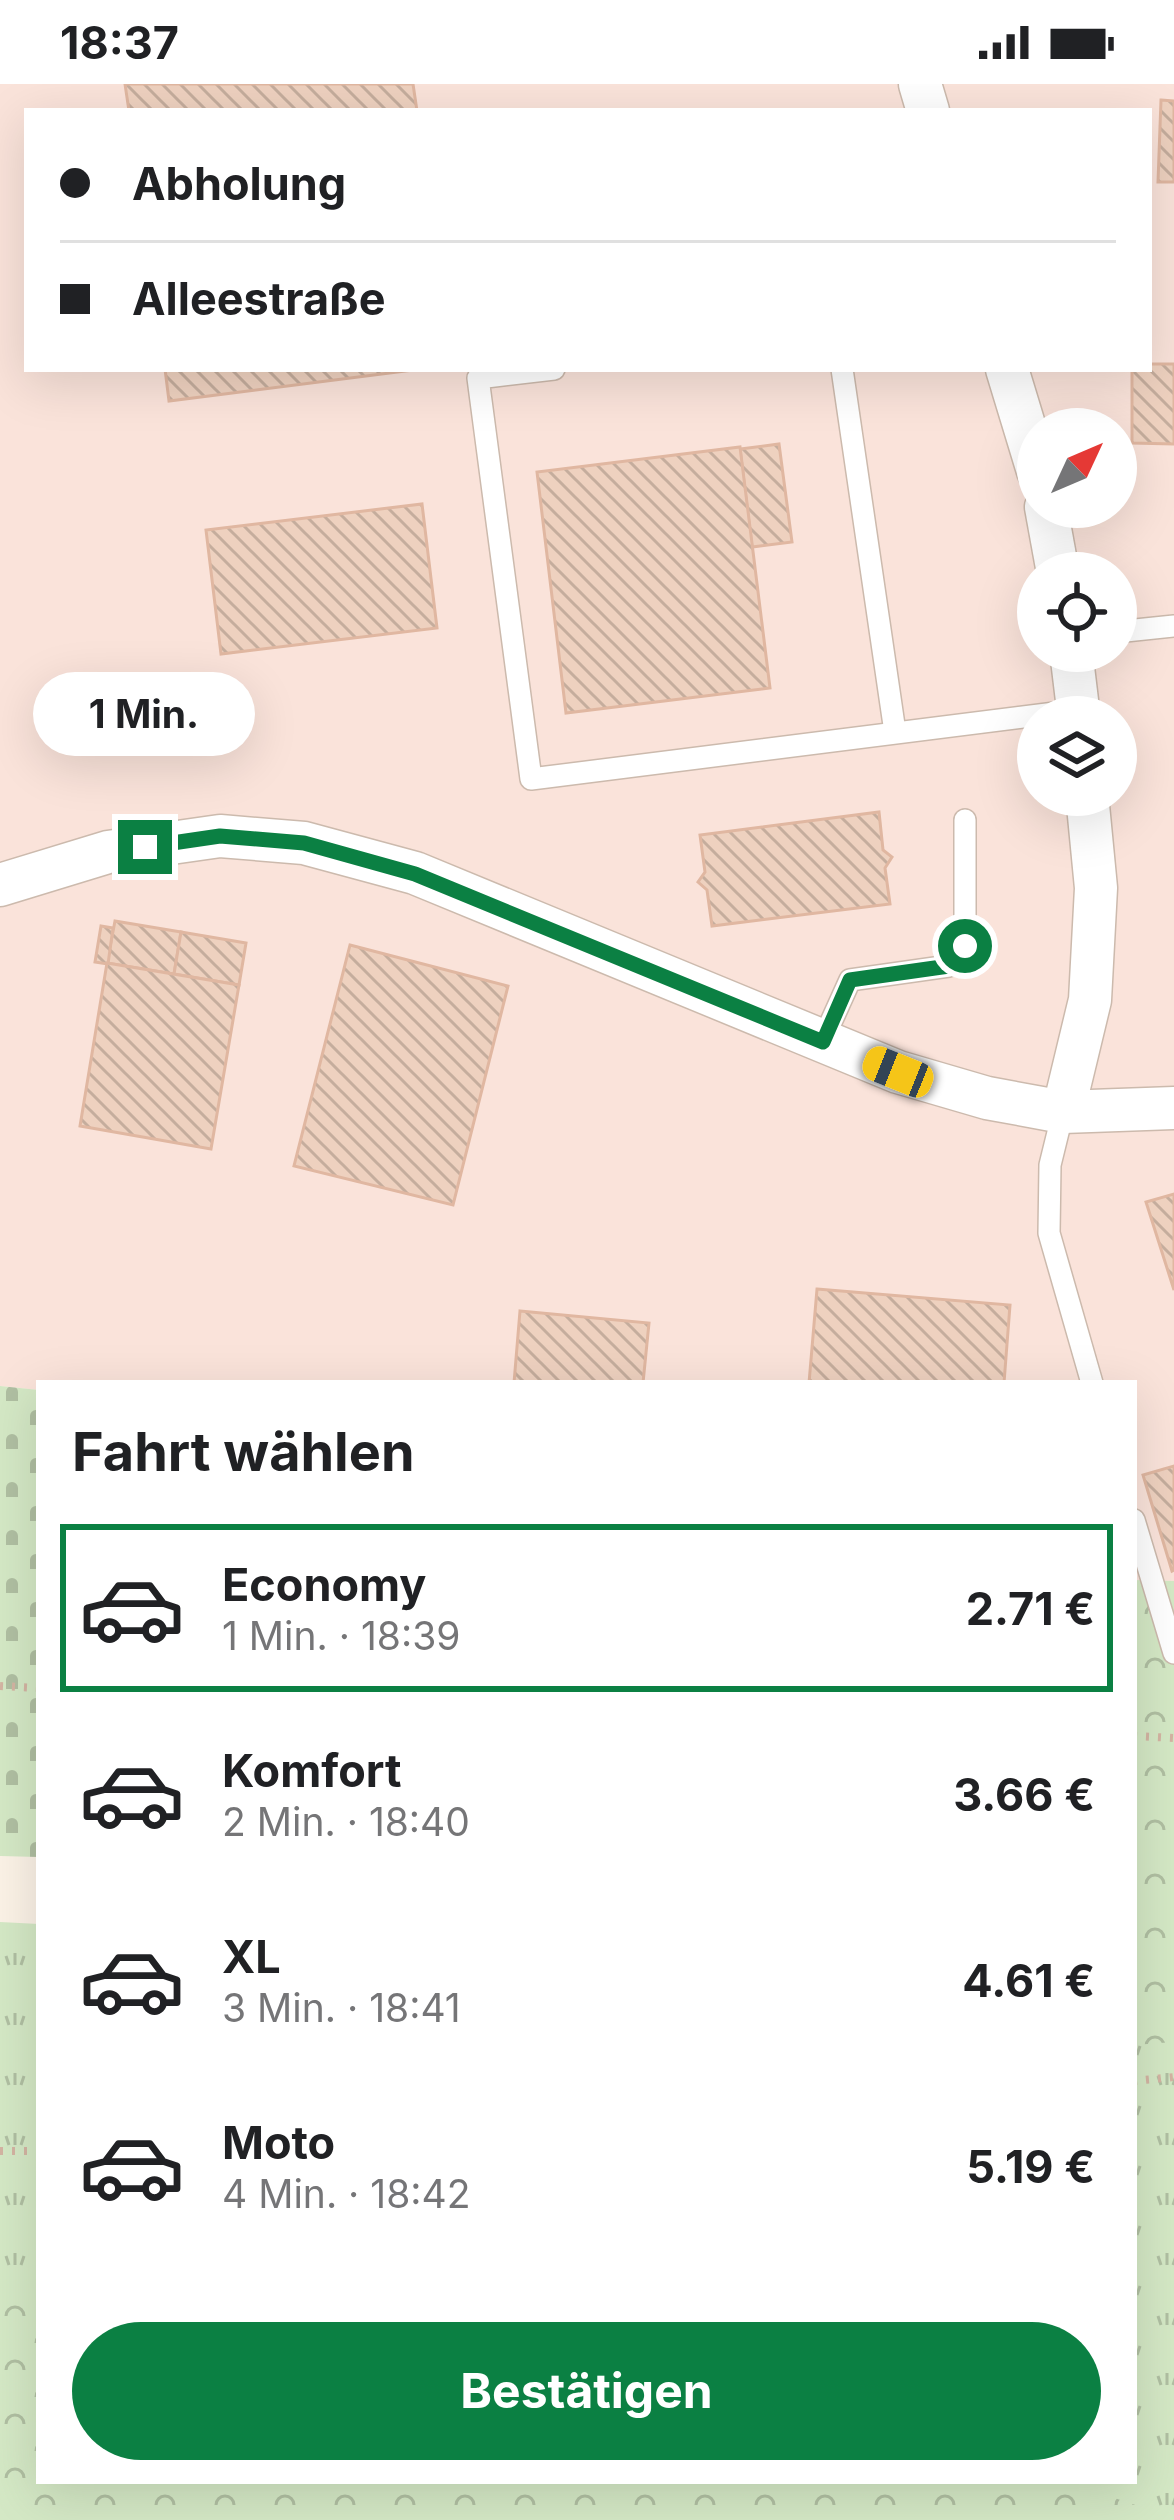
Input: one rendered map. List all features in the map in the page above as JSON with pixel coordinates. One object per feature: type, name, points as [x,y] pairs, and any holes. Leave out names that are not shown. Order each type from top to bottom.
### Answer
[{"type":"street","points":[[1008,372],[1019,408]]},
{"type":"street","points":[[1063,1112],[1090,1000],[1096,888],[1089,816]]},
{"type":"street","points":[[0,885],[108,853],[220,836],[304,843],[415,874],[898,1072],[987,1098],[1063,1112],[1174,1108]]},
{"type":"lane","points":[[529,372],[478,378],[531,779],[1017,719]]},
{"type":"lane","points":[[842,372],[895,732]]},
{"type":"lane","points":[[1137,630],[1174,626]]},
{"type":"lane","points":[[823,1042],[850,980],[949,966],[965,946],[965,820]]},
{"type":"lane","points":[[1063,1112],[1050,1165],[1049,1233],[1091,1380]]},
{"type":"lane","points":[[1137,1530],[1174,1653]]},
{"type":"path","points":[[0,1686],[36,1688]]},
{"type":"path","points":[[1137,1736],[1174,1738]]},
{"type":"path","points":[[1137,2081],[1174,2077]]},
{"type":"path","points":[[0,2151],[36,2151]]},
{"type":"shaded area","points":[[0,84],[1174,84],[1174,1581],[1137,1580],[1137,1380],[36,1380],[36,1390],[0,1386]]},
{"type":"green space","points":[[0,1386],[36,1390],[36,1857],[0,1856]]},
{"type":"green space","points":[[1137,1580],[1174,1581],[1174,2520],[0,2520],[0,2265],[36,2270],[36,2484],[1137,2484]]},
{"type":"green space","points":[[0,1922],[36,1924],[36,2299],[0,2293]]},
{"type":"green space","points":[[1174,2042],[1174,2518],[1073,2484],[1137,2484],[1137,2045]]},
{"type":"building","points":[[125,84],[413,84],[417,108],[129,108]]},
{"type":"building","points":[[1161,100],[1174,101],[1174,182],[1158,182]]},
{"type":"building","points":[[1152,364],[1174,364],[1174,444],[1137,443],[1132,372],[1152,372]]},
{"type":"building","points":[[165,372],[397,372],[169,401]]},
{"type":"building","points":[[779,444],[792,542],[752,547],[740,449]]},
{"type":"building","points":[[740,447],[770,688],[566,713],[537,472]]},
{"type":"building","points":[[422,504],[437,628],[221,654],[206,530]]},
{"type":"building","points":[[879,812],[883,850],[892,857],[885,868],[890,904],[712,926],[707,890],[698,882],[705,872],[700,835]]},
{"type":"building","points":[[115,921],[181,932],[174,974],[107,963]]},
{"type":"building","points":[[101,926],[113,928],[108,964],[95,962]]},
{"type":"building","points":[[181,932],[246,943],[239,985],[174,974]]},
{"type":"building","points":[[350,945],[508,986],[453,1205],[294,1166]]},
{"type":"building","points":[[107,963],[239,985],[211,1149],[80,1126]]},
{"type":"building","points":[[1174,1194],[1174,1290],[1146,1202]]},
{"type":"building","points":[[817,1289],[1010,1305],[1004,1380],[809,1380]]},
{"type":"building","points":[[520,1311],[649,1323],[643,1380],[514,1380]]},
{"type":"building","points":[[1174,1466],[1174,1570],[1172,1571],[1143,1475]]},
{"type":"route","points":[[145,847],[220,836],[304,843],[415,874],[823,1042],[850,980],[949,966],[965,946]]}]
